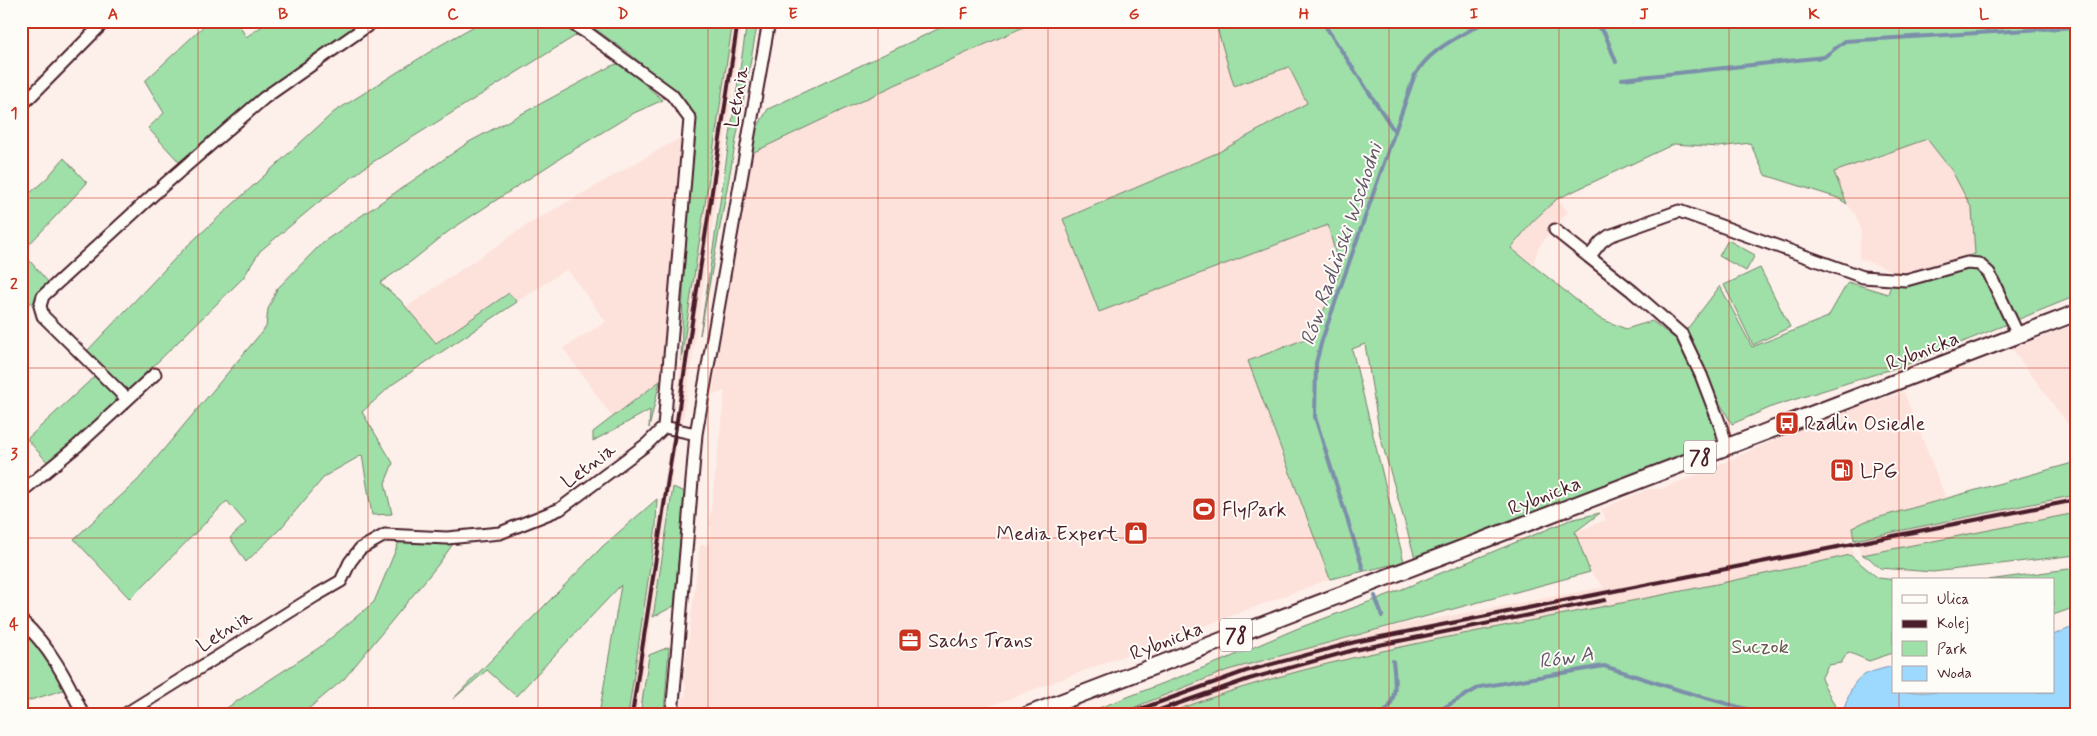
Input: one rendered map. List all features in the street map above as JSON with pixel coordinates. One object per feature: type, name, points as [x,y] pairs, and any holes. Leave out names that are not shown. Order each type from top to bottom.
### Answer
[{"type":"main road","name":"Rybnicka","points":[[1027,715],[2076,313]]},
{"type":"street","points":[[21,106],[105,21]]},
{"type":"street","points":[[126,398],[43,316],[40,306],[43,296],[165,184],[264,98],[374,21]]},
{"type":"street","name":"Letnia","points":[[124,715],[341,581],[350,562],[360,550],[385,535],[447,538],[469,537],[500,533],[530,522],[560,509],[647,444],[664,427],[690,120],[672,95],[589,34],[568,21]]},
{"type":"street","name":"Letnia","points":[[672,715],[696,434],[769,21]]},
{"type":"street","points":[[1589,257],[1606,237],[1680,211],[1863,277],[1906,280],[1967,262],[1980,264],[1989,273],[2018,335]]},
{"type":"street","points":[[1555,230],[1632,291],[1682,335],[1701,375],[1722,430],[1726,447]]},
{"type":"street","points":[[21,492],[77,446],[126,398],[155,374]]},
{"type":"street","points":[[664,427],[696,434]]},
{"type":"street","points":[[21,620],[42,640],[58,664],[82,715]]},
{"type":"shaded area","points":[[733,21],[743,21],[682,427],[674,423],[681,361]]},
{"type":"shaded area","points":[[1037,21],[1215,21],[1289,67],[1307,103],[1219,152],[1064,219],[1100,311],[1328,225],[1340,272],[1313,336],[1248,361],[1330,579],[966,715],[681,715],[682,698],[685,697],[686,685],[683,683],[700,545],[708,545],[712,527],[709,525],[725,391],[712,395],[737,225],[750,154],[895,85]]},
{"type":"shaded area","points":[[685,135],[670,309],[660,381],[613,418],[563,348],[606,322],[567,269],[517,302],[508,293],[436,343],[405,308],[527,225]]},
{"type":"shaded area","points":[[1927,139],[1952,171],[1972,209],[1976,254],[1907,273],[1895,272],[1859,258],[1861,230],[1855,214],[1847,204],[1833,172]]},
{"type":"shaded area","points":[[1557,199],[1568,212],[1539,247],[1533,265],[1510,247],[1532,222]]},
{"type":"shaded area","points":[[2076,324],[2076,435],[2012,349]]},
{"type":"shaded area","points":[[1904,392],[1946,498],[1866,521],[1853,528],[1854,535],[1846,541],[1854,554],[1749,578],[1375,652],[1274,679],[1195,703],[1164,715],[1115,715],[1228,670],[1316,646],[1405,624],[1604,587],[1590,572],[1575,532],[1606,520],[1601,509],[1648,489],[1661,489],[1691,477],[1819,420]]},
{"type":"shaded area","points":[[672,434],[678,436],[641,693],[637,715],[628,715]]},
{"type":"shaded area","points":[[2076,496],[2076,513],[1923,544],[1862,555],[1854,540]]},
{"type":"green space","points":[[209,21],[237,21],[246,37],[270,21],[371,21],[181,164],[148,128],[164,113],[145,81]]},
{"type":"green space","points":[[483,21],[560,21],[580,33],[368,165],[319,202],[260,251],[243,278],[126,393],[85,356],[87,351],[186,247],[334,112],[439,46]]},
{"type":"green space","points":[[584,21],[733,21],[681,361],[685,227],[695,123],[685,101],[630,54]]},
{"type":"green space","points":[[747,21],[758,21],[700,335],[746,29]]},
{"type":"green space","points":[[955,21],[1037,21],[895,85],[750,154],[755,131],[768,109]]},
{"type":"green space","points":[[1215,21],[2076,21],[2076,296],[1911,363],[1774,406],[1732,424],[1715,395],[1715,441],[1415,558],[1380,436],[1365,344],[1352,349],[1404,562],[1330,579],[1248,361],[1313,336],[1340,272],[1328,225],[1099,312],[1063,219],[1219,152],[1307,103],[1289,67],[1234,86]],"holes":[[[1927,139],[1952,171],[1972,209],[1975,254],[1908,273],[1895,272],[1888,294],[1848,282],[1828,317],[1752,347],[1720,286],[1688,328],[1673,337],[1652,321],[1626,329],[1599,318],[1511,248],[1532,222],[1557,199],[1674,144],[1719,147],[1750,143],[1765,175],[1838,198],[1847,204],[1834,172]]]},
{"type":"green space","points":[[620,63],[663,100],[634,113],[565,155],[449,231],[380,283],[400,300],[436,343],[509,293],[517,302],[393,384],[362,412],[393,463],[385,483],[392,514],[372,515],[362,455],[325,476],[281,528],[246,562],[230,538],[246,523],[227,501],[130,599],[74,539],[138,480],[266,327],[268,309],[277,289],[323,242],[469,142],[611,66]]},
{"type":"green space","points":[[64,158],[87,183],[22,252],[49,283],[36,309],[30,302],[21,313],[21,201],[47,178]]},
{"type":"green space","points":[[1728,240],[1755,255],[1746,271],[1719,256]]},
{"type":"green space","points":[[1760,268],[1790,327],[1753,345],[1724,285]]},
{"type":"green space","points":[[95,376],[115,393],[115,402],[49,464],[27,439]]},
{"type":"green space","points":[[660,381],[649,428],[650,410],[593,441],[593,432]]},
{"type":"green space","points":[[2076,462],[2076,495],[1854,540],[1852,528],[1866,521]]},
{"type":"green space","points":[[673,487],[685,492],[674,606],[653,617]]},
{"type":"green space","points":[[657,499],[656,527],[628,715],[599,715],[621,585],[516,696],[487,670],[453,699],[603,546]]},
{"type":"green space","points":[[1600,513],[1575,532],[1590,572],[1228,670],[1115,715],[1081,715],[1226,659],[1296,629],[1390,594],[1570,520]]},
{"type":"green space","points":[[2076,513],[2076,555],[1933,572],[1880,568],[1869,558],[1862,555]]},
{"type":"green space","points":[[399,542],[453,544],[344,679],[301,715],[216,715],[320,647],[374,602]]},
{"type":"green space","name":"Suczok","points":[[1850,555],[1878,578],[1892,579],[1892,653],[1869,661],[1848,652],[1841,663],[1828,665],[1821,679],[1835,706],[1832,715],[1164,715],[1243,687],[1365,655]]},
{"type":"green space","points":[[2076,568],[2076,607],[2054,615],[2054,578],[2003,578]]},
{"type":"green space","points":[[21,628],[50,659],[66,689],[21,703]]},
{"type":"green space","points":[[669,647],[664,715],[640,715],[649,655]]},
{"type":"water","points":[[2076,626],[2076,706],[2055,715],[1842,715],[1850,692],[1858,680],[1870,672],[1892,666],[1892,694],[2054,694],[2054,635]]},
{"type":"waterway","points":[[1322,21],[1395,132]]},
{"type":"waterway","name":"Rów Radliński Wschodni","points":[[1363,569],[1315,417],[1316,363],[1322,340],[1414,77],[1420,67],[1436,51],[1486,21]]},
{"type":"waterway","name":"Rów Radliński Wschodni","points":[[1592,21],[1605,34],[1616,62]]},
{"type":"waterway","name":"Rów Radliński Wschodni","points":[[1622,79],[1824,57],[1845,41],[2076,27]]},
{"type":"waterway","name":"Rów Radliński Wschodni","points":[[1375,596],[1382,616]]},
{"type":"waterway","name":"Rów Radliński Wschodni","points":[[1381,715],[1391,704],[1395,690],[1393,661]]},
{"type":"waterway","name":"Rów A","points":[[1431,715],[1480,687],[1604,666],[1767,715]]},
{"type":"railway","points":[[632,715],[738,21]]},
{"type":"railway","points":[[1124,715],[1246,671],[1355,642],[2076,500]]},
{"type":"railway","points":[[1145,715],[1249,679],[1354,650],[1605,600]]},
{"type":"place","name":"Radlin Osiedle","points":[[1787,423]]},
{"type":"place","name":"LPG","points":[[1842,470]]},
{"type":"place","name":"FlyPark","points":[[1204,509]]},
{"type":"place","name":"Media Expert","points":[[1136,533]]},
{"type":"place","name":"Sachs Trans","points":[[910,640]]}]
